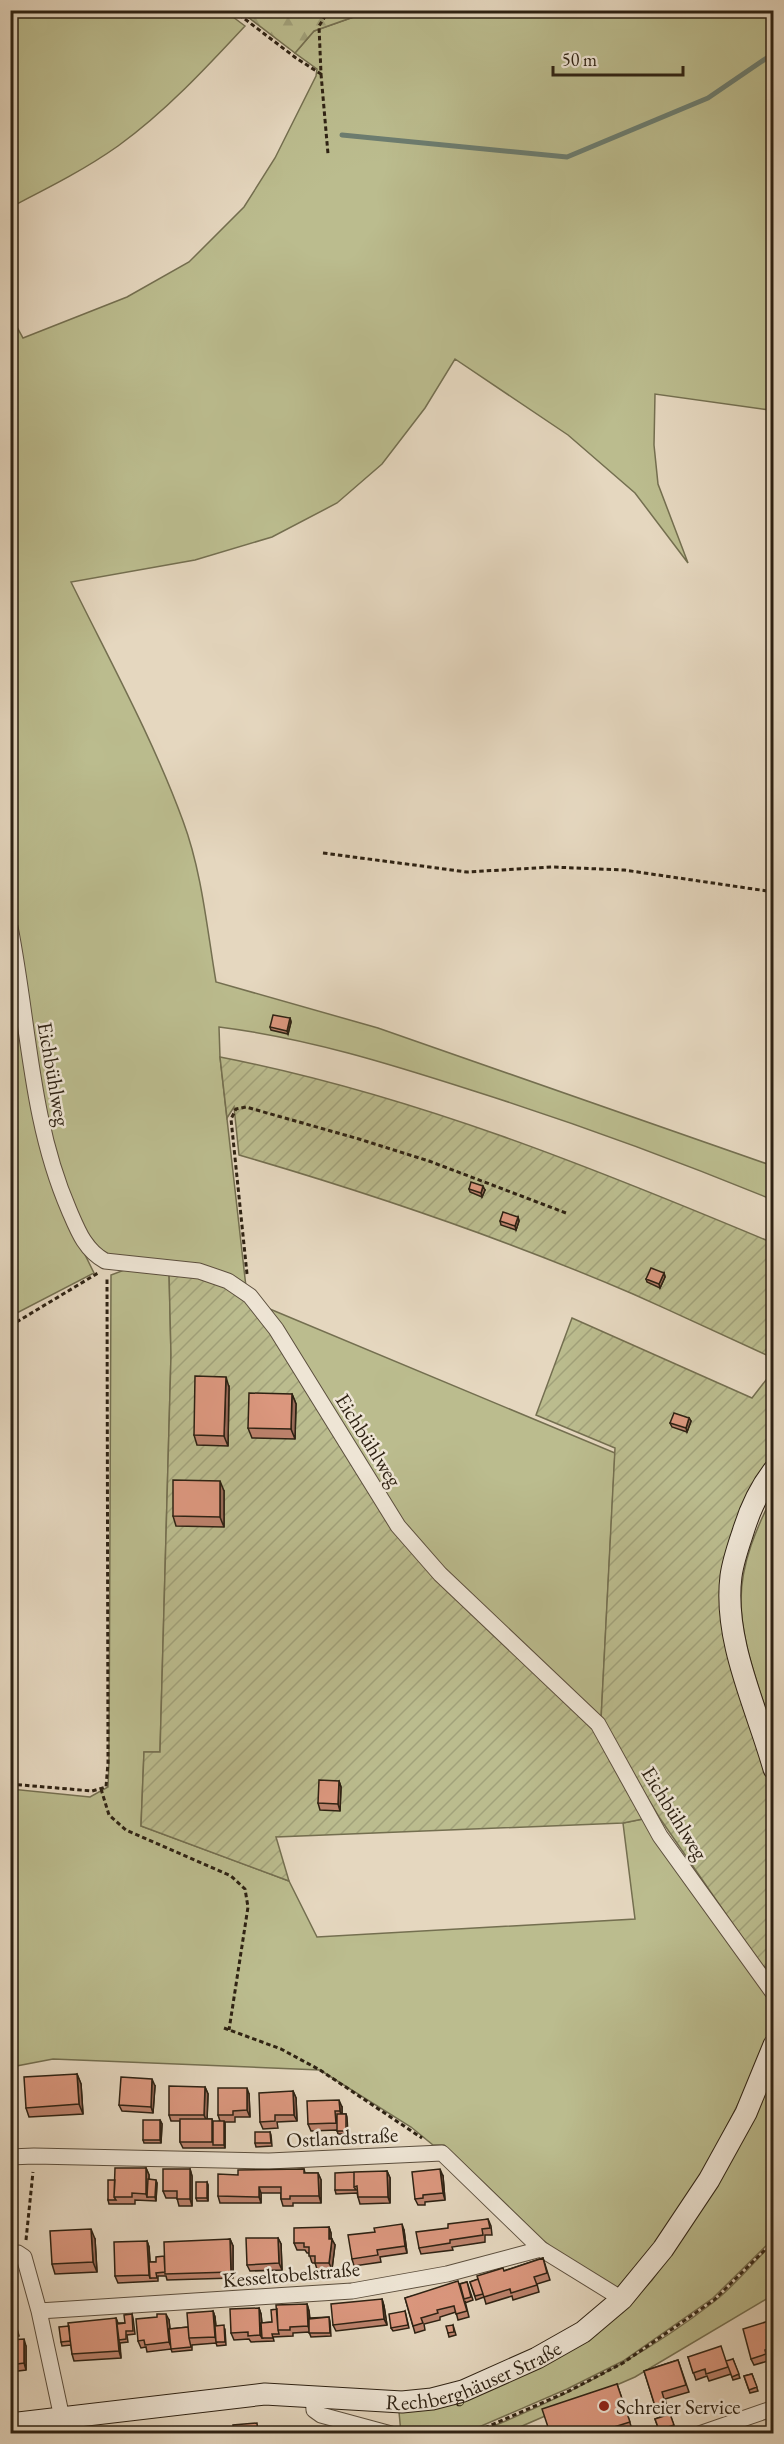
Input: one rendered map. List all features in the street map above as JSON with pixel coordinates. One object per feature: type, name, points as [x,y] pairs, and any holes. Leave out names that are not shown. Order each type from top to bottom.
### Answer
[{"type":"street","name":"Eichbühlweg","points":[[10,927],[33,1085],[47,1151],[61,1191],[86,1245],[95,1256],[105,1262],[199,1271],[228,1281],[250,1296],[276,1329],[398,1526],[440,1574],[598,1724],[660,1836],[774,1994]]},
{"type":"street","points":[[774,1470],[757,1494],[734,1558],[731,1599],[732,1630],[774,1769]]},
{"type":"street","name":"Rechberghäuser Straße","points":[[10,2424],[265,2394],[402,2402],[432,2399],[463,2391],[537,2358],[583,2332],[622,2299],[663,2249],[709,2180],[746,2113],[774,2045]]},
{"type":"street","points":[[442,2153],[541,2249],[622,2299]]},
{"type":"street","name":"Ostlandstraße","points":[[10,2157],[269,2162],[442,2153]]},
{"type":"street","name":"Kesseltobelstraße","points":[[39,2311],[352,2291],[447,2274],[541,2249]]},
{"type":"street","points":[[17,2255],[39,2311],[62,2418]]},
{"type":"street","points":[[313,2395],[314,2410],[321,2415],[391,2433]]},
{"type":"street","points":[[699,2433],[774,2408]]},
{"type":"path","points":[[233,10],[321,74]]},
{"type":"path","points":[[328,154],[319,26],[329,10]]},
{"type":"path","points":[[323,853],[466,872],[552,867],[624,870],[774,892]]},
{"type":"path","points":[[250,1296],[231,1119],[236,1109],[246,1107],[429,1161],[566,1213]]},
{"type":"path","points":[[10,1326],[96,1276],[105,1262]]},
{"type":"path","points":[[10,1784],[92,1791],[106,1788],[108,1763],[107,1275],[105,1262]]},
{"type":"path","points":[[101,1789],[109,1815],[126,1830],[231,1876],[245,1889],[248,1907],[230,2030]]},
{"type":"path","points":[[224,2028],[281,2049],[320,2070],[408,2127],[442,2153]]},
{"type":"path","points":[[17,2255],[34,2156]]},
{"type":"path","points":[[471,2433],[567,2392],[623,2363],[714,2300],[774,2241]]},
{"type":"green space","points":[[10,11],[225,11],[245,26],[184,89],[135,133],[92,163],[11,207]]},
{"type":"green space","points":[[240,11],[366,11],[314,31],[295,53]]},
{"type":"green space","points":[[366,11],[773,11],[773,424],[770,410],[655,394],[654,445],[658,484],[688,563],[635,493],[568,435],[455,359],[425,408],[382,464],[337,503],[272,537],[195,560],[71,582],[145,730],[190,840],[207,921],[216,982],[378,1028],[773,1166],[773,1200],[625,1142],[443,1081],[316,1045],[219,1027],[220,1057],[246,1287],[110,1255],[100,1249],[81,1225],[51,1149],[11,908],[10,314],[23,338],[127,297],[189,262],[244,207],[275,158],[316,76],[317,69],[295,53],[314,31]]},
{"type":"green space","points":[[10,950],[64,1212],[94,1273],[11,1316]]},
{"type":"green space","points":[[220,1057],[362,1091],[432,1112],[570,1161],[773,1243],[773,1358],[633,1294],[487,1236],[339,1185],[239,1155],[234,1107],[227,1118]]},
{"type":"green space","points":[[127,1269],[169,1271],[171,1355],[160,1752],[144,1752],[141,1826],[289,1881],[317,1937],[635,1919],[623,1823],[643,1819],[773,2002],[773,2024],[763,2056],[702,2174],[655,2244],[618,2289],[573,2265],[543,2240],[444,2145],[433,2145],[411,2127],[320,2070],[53,2059],[11,2067],[11,1789],[90,1797],[108,1787],[111,1275]]},
{"type":"green space","points":[[169,1271],[199,1275],[245,1297],[272,1332],[392,1527],[592,1726],[643,1819],[623,1823],[276,1837],[289,1881],[141,1826],[144,1752],[160,1752],[171,1355]]},
{"type":"green space","points":[[265,1307],[615,1453],[601,1720],[447,1572],[402,1523]]},
{"type":"green space","points":[[572,1318],[752,1398],[773,1371],[773,1457],[741,1511],[736,1674],[771,1788],[773,1802],[774,1966],[769,1969],[761,1965],[659,1817],[601,1720],[615,1448],[536,1415]]},
{"type":"green space","points":[[773,1495],[774,1729],[772,1730],[744,1633],[741,1600],[747,1559]]},
{"type":"green space","points":[[773,2070],[773,2239],[713,2298],[623,2361],[567,2389],[465,2433],[401,2433],[399,2412],[442,2407],[628,2306],[652,2280],[672,2252]]},
{"type":"green space","points":[[773,2243],[773,2295],[635,2377],[506,2433],[474,2434],[569,2392],[659,2341],[715,2301]]},
{"type":"building","points":[[273,1015],[290,1018],[287,1031],[270,1027]]},
{"type":"building","points":[[471,1182],[483,1186],[481,1193],[469,1189]]},
{"type":"building","points":[[503,1212],[518,1217],[515,1226],[500,1221]]},
{"type":"building","points":[[651,1268],[664,1273],[659,1284],[646,1279]]},
{"type":"building","points":[[195,1376],[226,1377],[224,1436],[194,1435]]},
{"type":"building","points":[[249,1393],[292,1394],[291,1429],[248,1428]]},
{"type":"building","points":[[674,1413],[689,1418],[686,1428],[670,1423]]},
{"type":"building","points":[[173,1480],[220,1481],[220,1517],[173,1516]]},
{"type":"building","points":[[319,1780],[339,1781],[338,1804],[318,1803]]},
{"type":"building","points":[[77,2074],[79,2104],[26,2108],[24,2077]]},
{"type":"building","points":[[121,2077],[152,2079],[151,2107],[119,2105]]},
{"type":"building","points":[[169,2086],[205,2087],[204,2115],[169,2115]]},
{"type":"building","points":[[218,2088],[247,2088],[247,2110],[233,2111],[233,2115],[218,2115]]},
{"type":"building","points":[[293,2091],[294,2115],[275,2115],[275,2121],[260,2122],[259,2093]]},
{"type":"building","points":[[339,2100],[340,2111],[335,2111],[336,2123],[308,2124],[307,2101]]},
{"type":"building","points":[[337,2114],[346,2114],[346,2131],[337,2131]]},
{"type":"building","points":[[180,2119],[212,2119],[212,2142],[180,2142]]},
{"type":"building","points":[[143,2120],[160,2120],[160,2140],[143,2140]]},
{"type":"building","points":[[213,2121],[224,2121],[224,2145],[213,2145]]},
{"type":"building","points":[[255,2132],[270,2132],[271,2143],[255,2143]]},
{"type":"building","points":[[115,2168],[146,2168],[146,2194],[132,2193],[132,2197],[114,2197]]},
{"type":"building","points":[[163,2169],[190,2169],[190,2199],[177,2199],[177,2191],[163,2191]]},
{"type":"building","points":[[304,2169],[304,2173],[318,2173],[319,2196],[290,2196],[290,2199],[281,2199],[281,2187],[259,2187],[259,2197],[218,2196],[218,2174],[238,2175],[238,2170]]},
{"type":"building","points":[[440,2169],[443,2193],[423,2195],[423,2198],[415,2199],[412,2172]]},
{"type":"building","points":[[387,2171],[388,2197],[358,2197],[357,2186],[354,2187],[354,2172]]},
{"type":"building","points":[[354,2172],[356,2190],[335,2190],[335,2173]]},
{"type":"building","points":[[148,2179],[156,2180],[155,2197],[147,2197]]},
{"type":"building","points":[[108,2180],[115,2180],[114,2197],[116,2200],[108,2200]]},
{"type":"building","points":[[196,2182],[207,2182],[207,2198],[196,2198]]},
{"type":"building","points":[[488,2219],[490,2228],[482,2229],[483,2235],[419,2248],[416,2232],[448,2228],[448,2224]]},
{"type":"building","points":[[402,2224],[405,2246],[377,2250],[378,2255],[352,2259],[348,2235],[375,2232],[374,2228]]},
{"type":"building","points":[[329,2227],[329,2239],[332,2239],[329,2263],[315,2263],[315,2256],[309,2256],[309,2247],[304,2247],[304,2243],[294,2243],[294,2228]]},
{"type":"building","points":[[91,2229],[93,2262],[52,2264],[50,2231]]},
{"type":"building","points":[[246,2238],[278,2238],[279,2263],[247,2265]]},
{"type":"building","points":[[230,2239],[231,2272],[165,2274],[164,2242]]},
{"type":"building","points":[[147,2241],[149,2275],[115,2276],[114,2242]]},
{"type":"building","points":[[164,2256],[165,2272],[156,2273],[157,2278],[150,2278],[149,2262],[156,2262],[156,2257]]},
{"type":"building","points":[[543,2258],[547,2273],[534,2277],[537,2285],[511,2293],[510,2289],[484,2297],[477,2276],[503,2268],[504,2271]]},
{"type":"building","points":[[478,2279],[483,2294],[475,2296],[470,2282]]},
{"type":"building","points":[[458,2281],[467,2311],[456,2314],[454,2306],[437,2310],[438,2313],[421,2318],[423,2323],[413,2326],[405,2298]]},
{"type":"building","points":[[467,2282],[471,2297],[464,2299],[460,2284]]},
{"type":"building","points":[[382,2299],[384,2319],[333,2325],[331,2304]]},
{"type":"building","points":[[307,2304],[308,2326],[278,2330],[276,2305]]},
{"type":"building","points":[[259,2308],[260,2335],[248,2336],[248,2332],[231,2333],[230,2309]]},
{"type":"building","points":[[277,2309],[279,2334],[272,2334],[273,2338],[262,2338],[261,2323],[272,2322],[271,2310]]},
{"type":"building","points":[[213,2311],[215,2337],[189,2338],[187,2313]]},
{"type":"building","points":[[405,2311],[408,2325],[391,2328],[389,2314]]},
{"type":"building","points":[[132,2314],[133,2331],[126,2331],[126,2339],[119,2340],[117,2324],[125,2323],[124,2315]]},
{"type":"building","points":[[157,2314],[166,2314],[169,2342],[145,2345],[144,2340],[138,2341],[136,2319],[157,2317]]},
{"type":"building","points":[[14,2317],[18,2333],[10,2334],[10,2318]]},
{"type":"building","points":[[329,2317],[330,2333],[309,2333],[309,2319]]},
{"type":"building","points":[[116,2318],[119,2351],[72,2354],[68,2323]]},
{"type":"building","points":[[772,2320],[774,2347],[765,2350],[766,2354],[751,2359],[743,2329]]},
{"type":"building","points":[[224,2325],[225,2342],[216,2342],[215,2326]]},
{"type":"building","points":[[453,2325],[454,2332],[448,2333],[446,2326]]},
{"type":"building","points":[[69,2326],[70,2341],[61,2342],[59,2327]]},
{"type":"building","points":[[188,2327],[191,2347],[171,2349],[169,2329]]},
{"type":"building","points":[[24,2339],[24,2363],[10,2365],[10,2340]]},
{"type":"building","points":[[721,2346],[728,2367],[706,2374],[705,2369],[693,2373],[688,2357]]},
{"type":"building","points":[[733,2359],[739,2374],[732,2377],[726,2361]]},
{"type":"building","points":[[678,2360],[686,2385],[662,2392],[665,2402],[655,2406],[644,2371]]},
{"type":"building","points":[[752,2374],[757,2387],[749,2390],[744,2376]]},
{"type":"building","name":"Schreier Service","points":[[617,2384],[630,2422],[595,2433],[550,2433],[542,2409]]},
{"type":"building","points":[[670,2414],[674,2425],[659,2430],[655,2419]]},
{"type":"building","points":[[257,2423],[258,2433],[234,2433],[233,2425]]},
{"type":"building","points":[[218,2427],[218,2433],[194,2433],[193,2430]]},
{"type":"waterway","points":[[342,135],[567,157],[708,98],[774,53]]},
{"type":"place","name":"Schreier Service","points":[[604,2406]]}]
